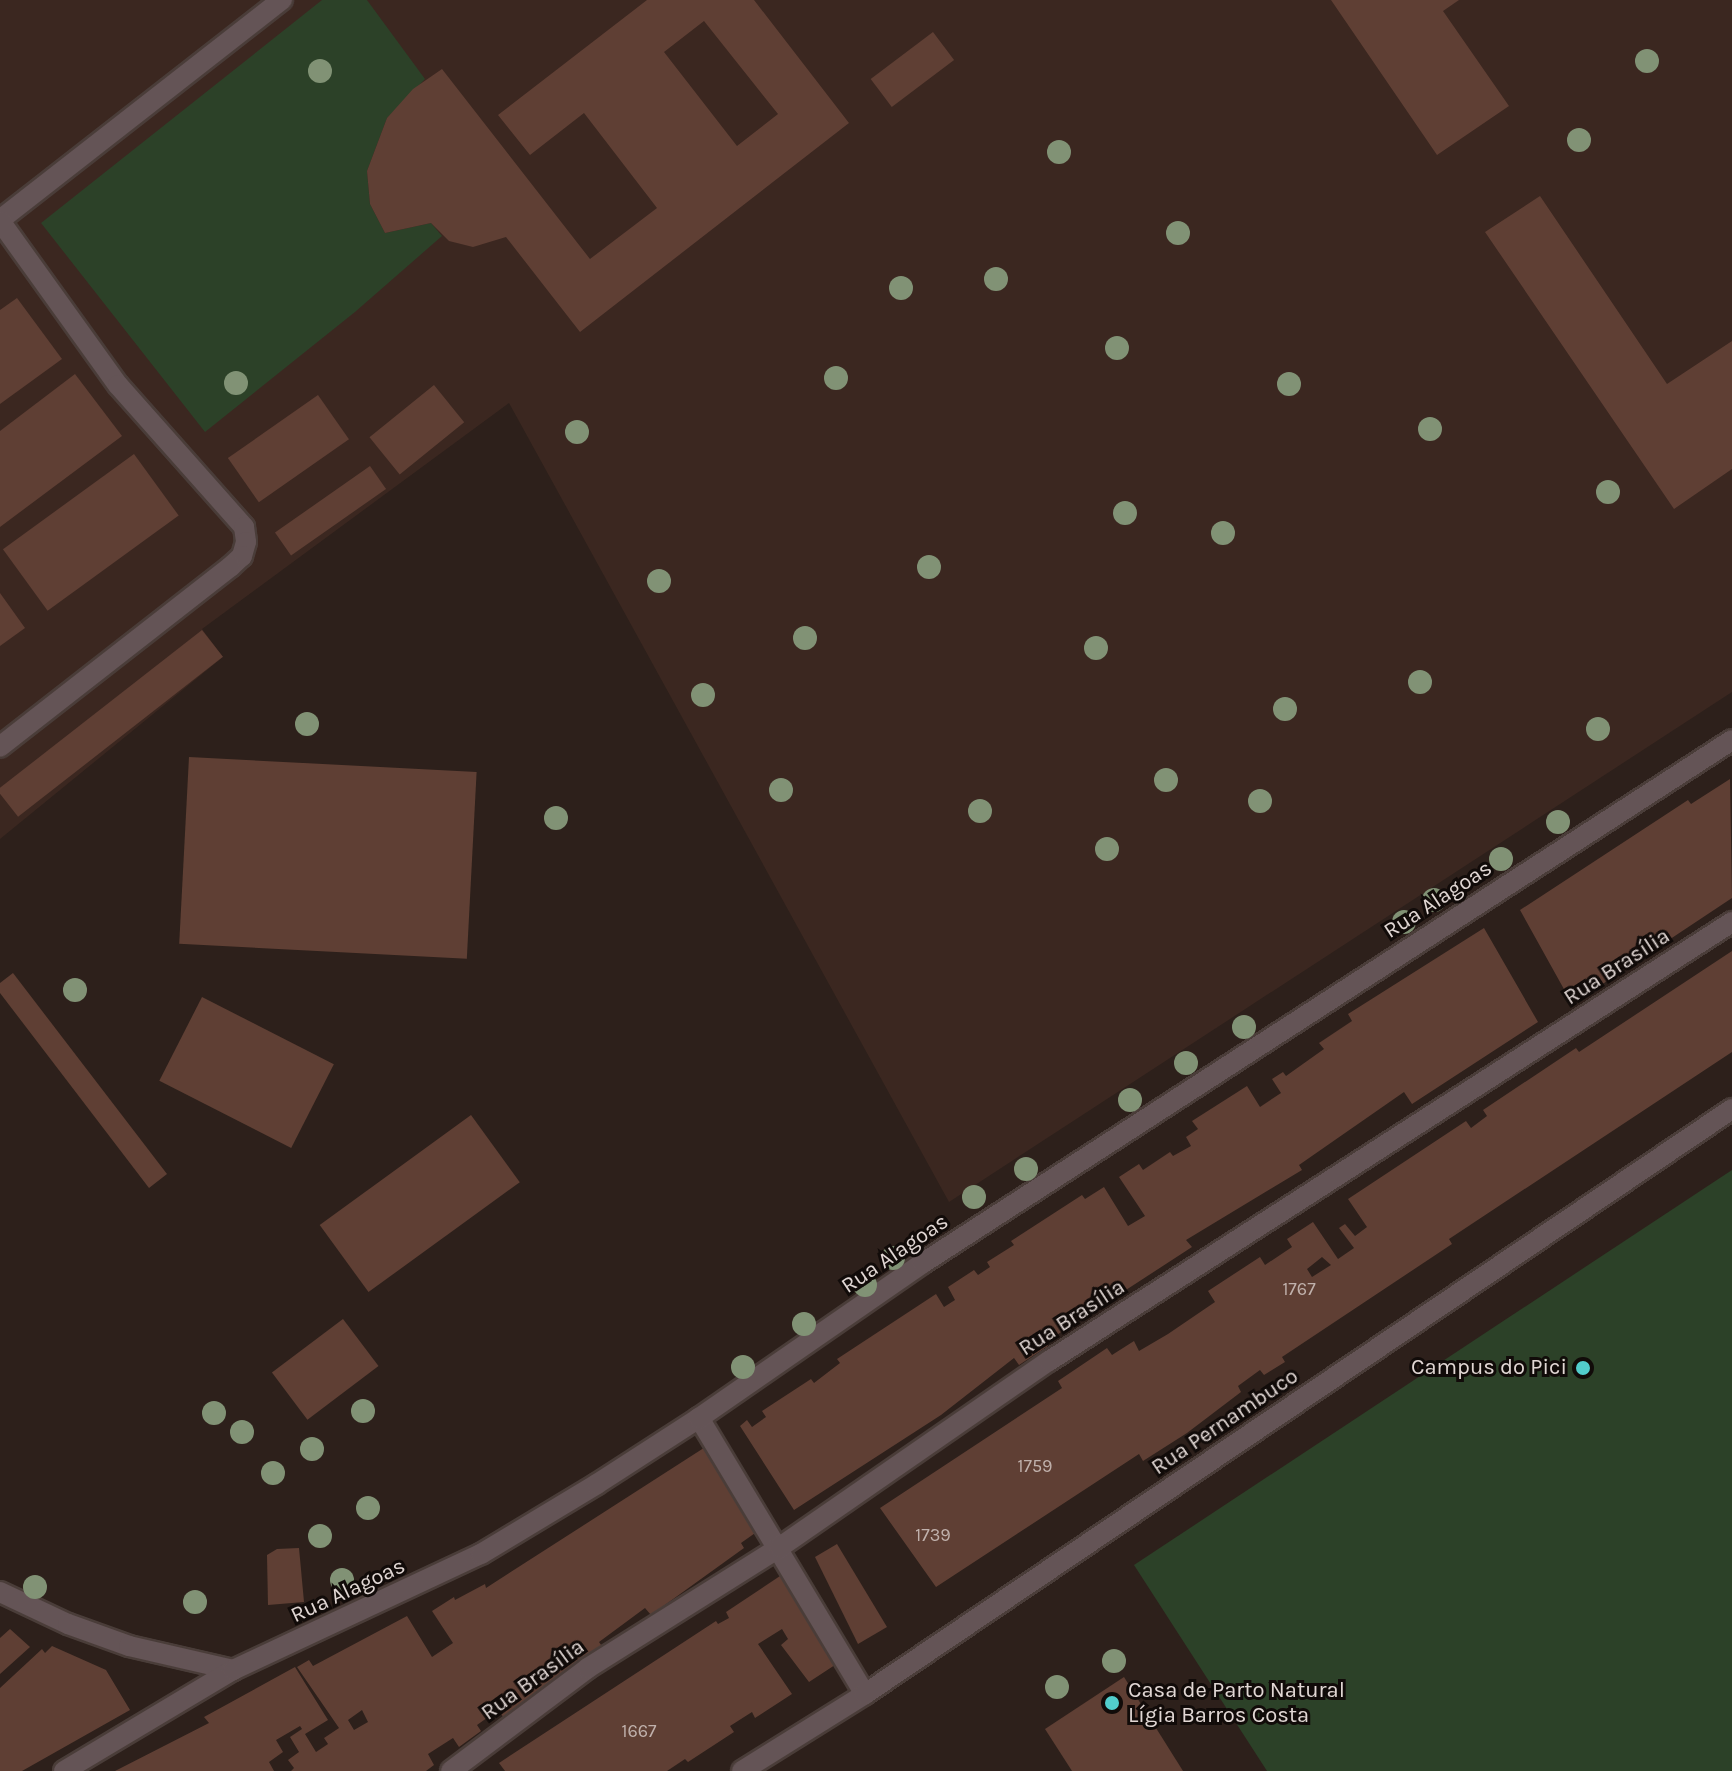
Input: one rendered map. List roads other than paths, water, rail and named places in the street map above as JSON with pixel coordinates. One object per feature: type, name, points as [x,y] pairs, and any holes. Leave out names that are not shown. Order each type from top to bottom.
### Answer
[{"type":"street","points":[[0,747],[230,567],[242,556],[246,542],[244,527],[118,385],[0,221],[282,0]]},
{"type":"street","name":"Rua Alagoas","points":[[64,1771],[233,1670],[379,1605],[481,1554],[699,1418],[923,1263],[1732,740]]},
{"type":"street","name":"Rua Brasília","points":[[451,1771],[588,1668],[780,1547],[1049,1361],[1732,922]]},
{"type":"street","name":"Rua Pernambuco","points":[[742,1771],[865,1694],[1732,1109]]},
{"type":"street","points":[[699,1418],[780,1547],[865,1694]]},
{"type":"street","points":[[0,1592],[68,1624],[129,1646],[233,1670]]},
{"type":"place","name":"Campus do Pici","points":[[1583,1368]]},
{"type":"place","name":"Casa de Parto Natural Lígia Barros Costa","points":[[1112,1703]]}]
